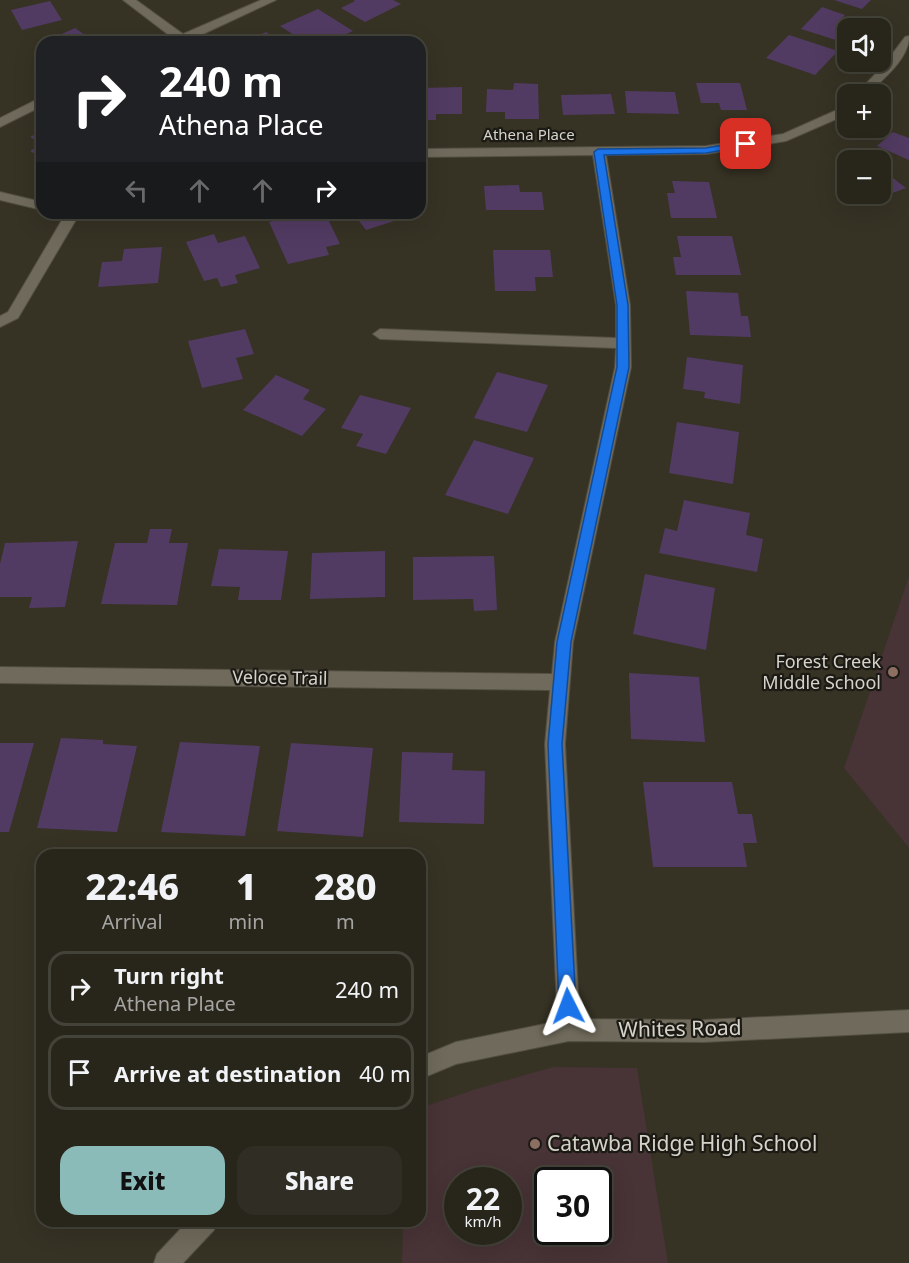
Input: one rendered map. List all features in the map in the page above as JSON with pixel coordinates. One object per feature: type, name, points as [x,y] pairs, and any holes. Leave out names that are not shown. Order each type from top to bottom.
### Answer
[{"type":"street","points":[[129,0],[173,36]]},
{"type":"street","points":[[190,36],[270,0]]},
{"type":"street","points":[[872,84],[887,69],[909,39]]},
{"type":"street","points":[[0,123],[36,104]]},
{"type":"street","name":"Athena Place","points":[[426,153],[706,150],[786,137],[837,114]]},
{"type":"street","points":[[569,1030],[555,744],[560,682],[564,642],[623,367],[623,305],[598,152]]},
{"type":"street","points":[[0,196],[36,205]]},
{"type":"street","points":[[0,322],[13,315],[69,219]]},
{"type":"street","points":[[380,334],[623,343]]},
{"type":"street","name":"Veloce Trail","points":[[0,675],[560,682]]},
{"type":"street","name":"Whites Road","points":[[426,1066],[456,1053],[569,1030],[704,1031],[909,1021]]},
{"type":"street","points":[[166,1263],[199,1227]]},
{"type":"shaded area","name":"Forest Creek Middle School","points":[[909,576],[909,848],[844,768]]},
{"type":"shaded area","name":"Catawba Ridge High School","points":[[553,1067],[637,1068],[668,1263],[402,1263],[403,1227],[426,1227],[426,1106]]},
{"type":"building","points":[[353,0],[393,0],[401,4],[365,22],[341,8],[355,1]]},
{"type":"building","points":[[834,0],[871,0],[862,9]]},
{"type":"building","points":[[50,1],[62,20],[22,30],[11,10]]},
{"type":"building","points":[[822,7],[845,15],[837,18],[837,40],[801,29]]},
{"type":"building","points":[[318,9],[353,31],[342,36],[296,36],[280,26]]},
{"type":"building","points":[[75,28],[86,36],[57,36]]},
{"type":"building","points":[[266,32],[272,36],[257,36]]},
{"type":"building","points":[[789,35],[837,51],[815,75],[766,58]]},
{"type":"building","points":[[514,83],[538,84],[539,119],[505,119],[505,112],[486,112],[487,89],[513,90]]},
{"type":"building","points":[[696,83],[740,83],[747,110],[721,110],[719,103],[701,103]]},
{"type":"building","points":[[462,87],[462,114],[436,114],[436,120],[426,120],[426,88]]},
{"type":"building","points":[[625,91],[675,92],[679,114],[627,113]]},
{"type":"building","points":[[611,94],[615,114],[563,115],[561,95]]},
{"type":"building","points":[[893,132],[909,138],[909,160],[891,152],[891,150],[877,146],[886,138],[891,138]]},
{"type":"building","points":[[891,176],[906,188],[891,194]]},
{"type":"building","points":[[672,181],[709,182],[717,218],[671,218],[667,193],[675,193]]},
{"type":"building","points":[[519,185],[520,192],[542,192],[544,210],[486,210],[484,186]]},
{"type":"building","points":[[283,219],[328,219],[340,244],[326,247],[329,255],[288,264],[269,222]]},
{"type":"building","points":[[358,219],[400,219],[366,230]]},
{"type":"building","points":[[214,234],[218,243],[245,236],[260,268],[235,275],[238,283],[221,287],[217,278],[204,281],[186,242]]},
{"type":"building","points":[[677,236],[732,236],[741,275],[676,275],[673,257],[681,257]]},
{"type":"building","points":[[162,247],[158,283],[98,287],[102,262],[122,261],[124,249]]},
{"type":"building","points":[[493,250],[550,250],[553,277],[535,277],[536,291],[495,291]]},
{"type":"building","points":[[686,291],[738,293],[741,316],[748,316],[751,337],[690,335]]},
{"type":"building","points":[[245,329],[254,354],[236,358],[243,379],[202,388],[188,341]]},
{"type":"building","points":[[687,357],[743,365],[740,404],[704,398],[705,392],[683,389]]},
{"type":"building","points":[[497,372],[548,385],[527,432],[474,418]]},
{"type":"building","points":[[276,375],[310,390],[303,399],[326,409],[302,436],[243,410]]},
{"type":"building","points":[[360,395],[411,408],[386,454],[356,446],[363,434],[341,428]]},
{"type":"building","points":[[677,422],[739,432],[733,484],[669,473]]},
{"type":"building","points":[[474,440],[534,458],[508,514],[445,495]]},
{"type":"building","points":[[684,500],[750,513],[746,535],[763,539],[757,572],[659,553],[665,528],[677,531]]},
{"type":"building","points":[[150,529],[172,529],[169,543],[188,543],[177,605],[101,604],[115,543],[147,543]]},
{"type":"building","points":[[78,541],[65,607],[29,608],[32,597],[0,597],[0,564],[5,543]]},
{"type":"building","points":[[219,549],[288,551],[281,600],[238,600],[240,587],[211,586]]},
{"type":"building","points":[[385,551],[385,597],[310,599],[312,553]]},
{"type":"building","points":[[494,556],[497,610],[474,611],[473,599],[413,600],[413,557]]},
{"type":"building","points":[[645,574],[715,588],[706,650],[633,634]]},
{"type":"building","points":[[629,673],[699,677],[705,742],[631,739]]},
{"type":"building","points":[[61,738],[103,740],[103,744],[137,746],[117,832],[37,828]]},
{"type":"building","points":[[180,742],[260,746],[245,836],[161,832]]},
{"type":"building","points":[[0,743],[34,743],[9,832],[0,832]]},
{"type":"building","points":[[291,743],[373,748],[363,837],[277,831]]},
{"type":"building","points":[[402,752],[453,753],[452,770],[485,771],[484,824],[399,822]]},
{"type":"building","points":[[643,782],[732,782],[738,814],[752,814],[757,843],[743,843],[747,867],[653,867]]},
{"type":"place","name":"Forest Creek Middle School","points":[[893,672]]},
{"type":"place","name":"Catawba Ridge High School","points":[[535,1144]]},
{"type":"route","points":[[568,1006],[555,744],[564,642],[623,367],[623,305],[598,152],[706,150],[746,144]]}]
